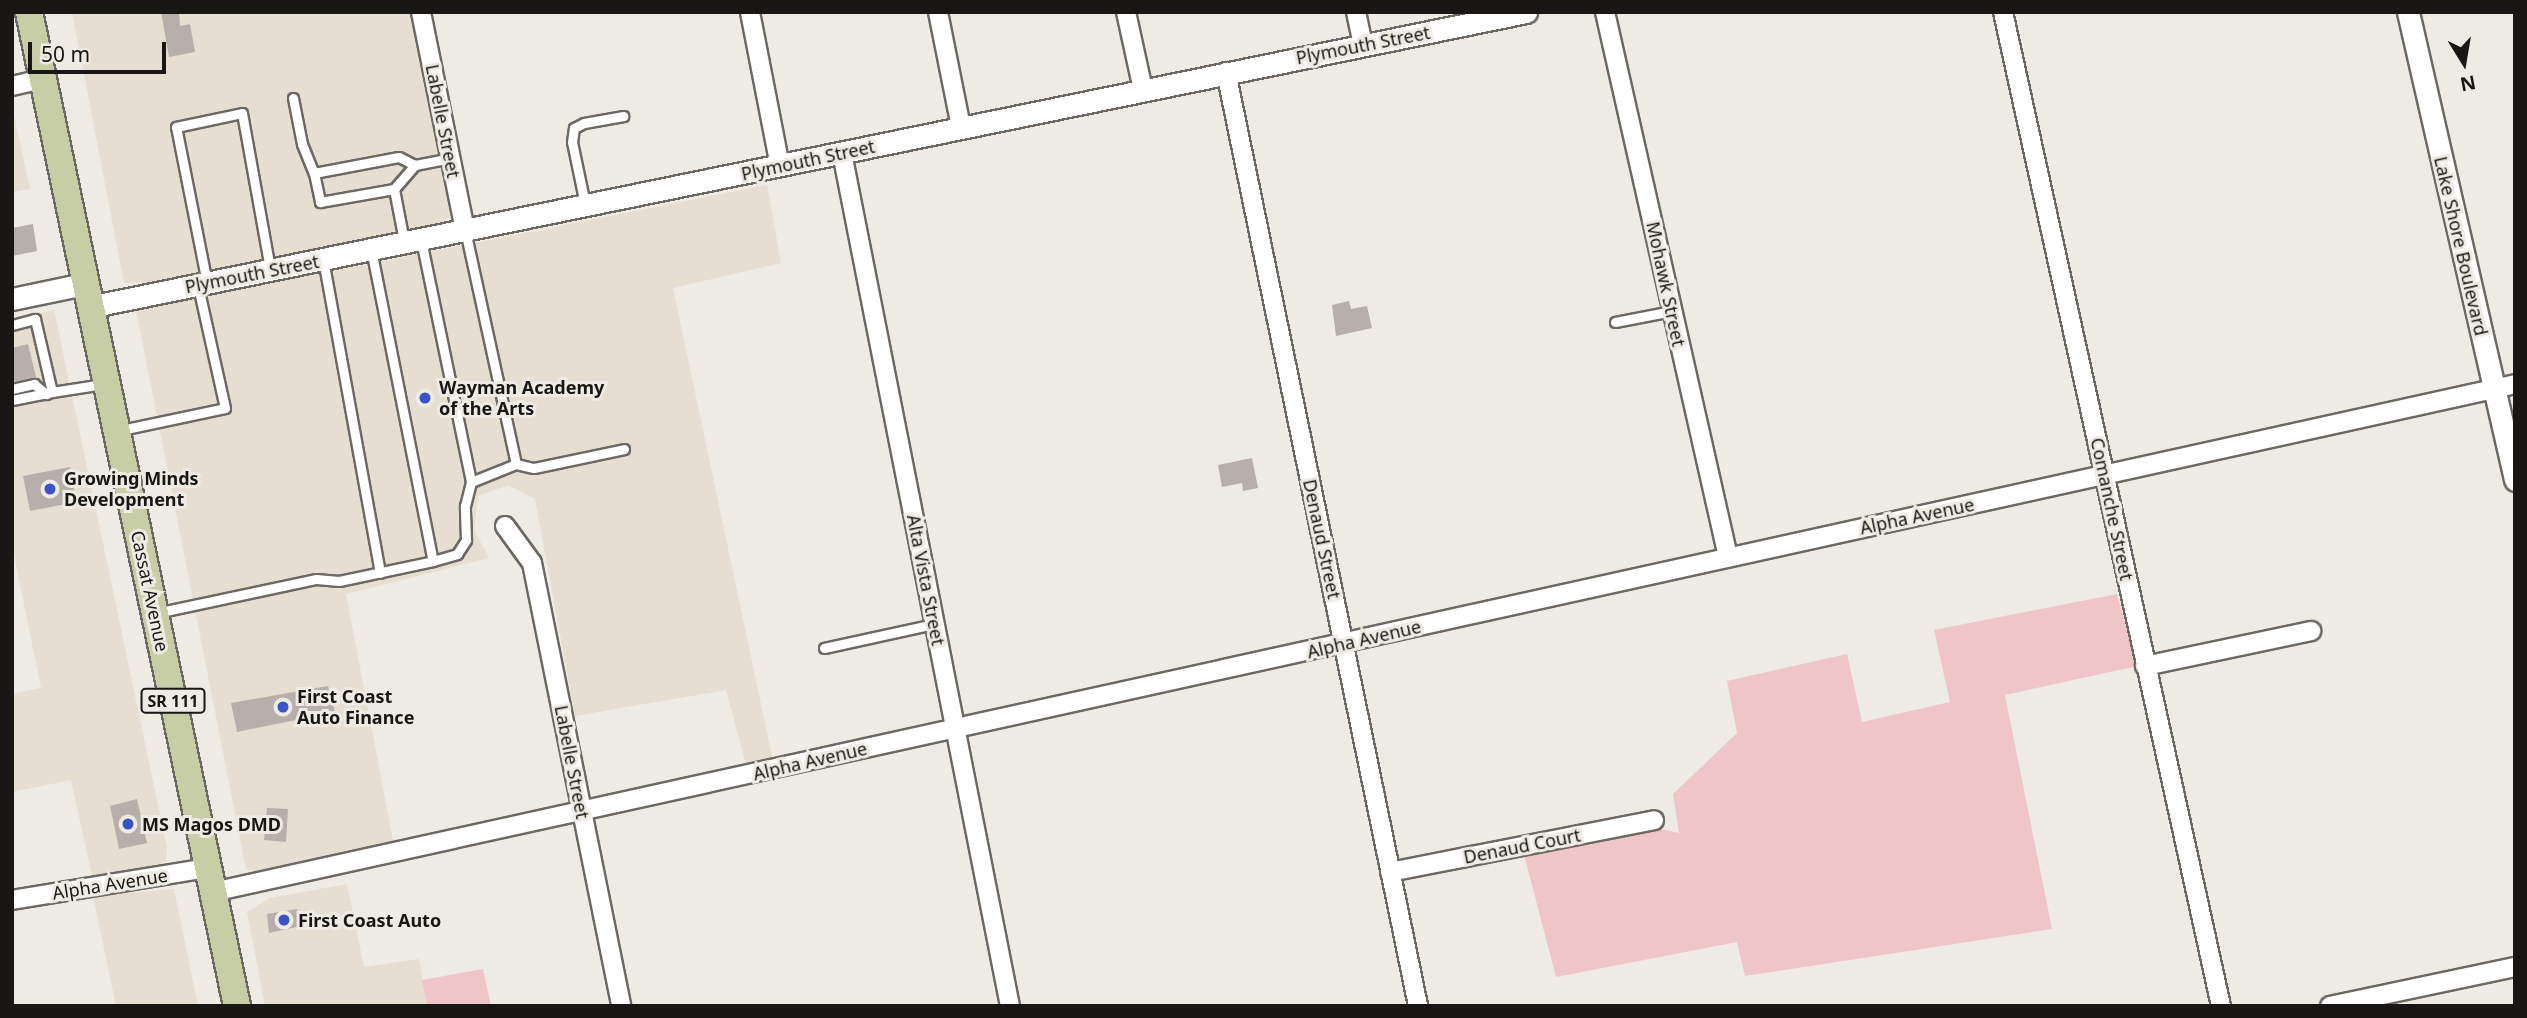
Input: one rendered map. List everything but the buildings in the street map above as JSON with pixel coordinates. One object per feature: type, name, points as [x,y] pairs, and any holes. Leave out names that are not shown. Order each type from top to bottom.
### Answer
[{"type":"main road","name":"Cassat Avenue","points":[[29,12],[237,1006]]},
{"type":"street","name":"Labelle Street","points":[[421,12],[465,230]]},
{"type":"street","points":[[750,12],[780,166]]},
{"type":"street","points":[[938,12],[961,127]]},
{"type":"street","points":[[1126,12],[1143,90]]},
{"type":"street","points":[[1356,12],[1363,45]]},
{"type":"street","name":"Plymouth Street","points":[[12,299],[202,284],[1526,12]]},
{"type":"street","name":"Mohawk Street","points":[[1605,12],[1728,557]]},
{"type":"street","name":"Comanche Street","points":[[2003,12],[2221,1006]]},
{"type":"street","name":"Lake Shore Boulevard","points":[[2408,12],[2504,387],[2515,480]]},
{"type":"street","name":"Denaud Street","points":[[1226,72],[1418,1006]]},
{"type":"street","points":[[12,86],[43,79]]},
{"type":"street","name":"Alta Vista Street","points":[[842,153],[1010,1006]]},
{"type":"street","name":"Alpha Avenue","points":[[12,900],[210,880],[581,812],[2504,387]]},
{"type":"street","name":"Labelle Street","points":[[505,526],[532,563],[621,1006]]},
{"type":"street","points":[[2145,666],[2311,631]]},
{"type":"street","name":"Denaud Court","points":[[1390,872],[1654,820]]},
{"type":"street","points":[[2330,1006],[2515,967]]},
{"type":"lane","points":[[293,98],[302,144],[314,173],[320,202],[394,188],[415,165],[450,158]]},
{"type":"lane","points":[[116,431],[225,408],[176,127],[242,113],[270,270]]},
{"type":"lane","points":[[586,206],[572,142],[574,128],[584,122],[623,116]]},
{"type":"lane","points":[[314,173],[398,157],[415,165]]},
{"type":"lane","points":[[154,614],[316,579],[339,581],[433,561],[457,554],[466,540],[465,506],[471,482],[412,241],[394,188]]},
{"type":"lane","points":[[465,230],[516,464]]},
{"type":"lane","points":[[371,249],[433,561]]},
{"type":"lane","points":[[323,259],[380,573]]},
{"type":"lane","points":[[1615,322],[1672,311]]},
{"type":"lane","points":[[12,325],[35,320],[49,393]]},
{"type":"lane","points":[[12,389],[34,384],[49,393]]},
{"type":"lane","points":[[12,400],[106,384]]},
{"type":"lane","points":[[471,482],[516,464],[534,468],[624,449]]},
{"type":"lane","points":[[824,648],[934,624]]},
{"type":"shaded area","points":[[72,12],[410,12],[448,198],[449,218],[435,226],[162,282],[124,283]]},
{"type":"shaded area","points":[[12,106],[30,189],[12,192]]},
{"type":"shaded area","name":"Wayman Academy of the Arts","points":[[767,185],[781,263],[673,288],[773,761],[747,769],[726,690],[575,716],[535,499],[508,485],[478,496],[474,530],[489,558],[346,594],[394,846],[258,872],[246,869],[136,310]]},
{"type":"shaded area","points":[[54,310],[167,848],[166,860],[156,867],[92,876],[71,780],[12,792],[12,694],[41,688],[12,545],[12,320]]},
{"type":"shaded area","points":[[2117,594],[2137,666],[2005,695],[2052,929],[1745,976],[1737,942],[1556,977],[1523,851],[1656,828],[1679,833],[1673,794],[1737,733],[1727,681],[1847,654],[1862,722],[1950,702],[1934,630]]},
{"type":"shaded area","points":[[347,884],[364,967],[419,959],[427,1006],[265,1006],[247,912],[270,898]]},
{"type":"shaded area","points":[[174,889],[198,1006],[116,1006],[93,896]]},
{"type":"shaded area","points":[[483,969],[491,1006],[427,1006],[422,980]]},
{"type":"place","name":"Wayman Academy of the Arts","points":[[425,398]]},
{"type":"place","name":"Growing Minds Development","points":[[50,489]]},
{"type":"place","name":"First Coast Auto Finance","points":[[283,707]]},
{"type":"place","name":"MS Magos DMD","points":[[128,824]]},
{"type":"place","name":"First Coast Auto","points":[[284,920]]}]
